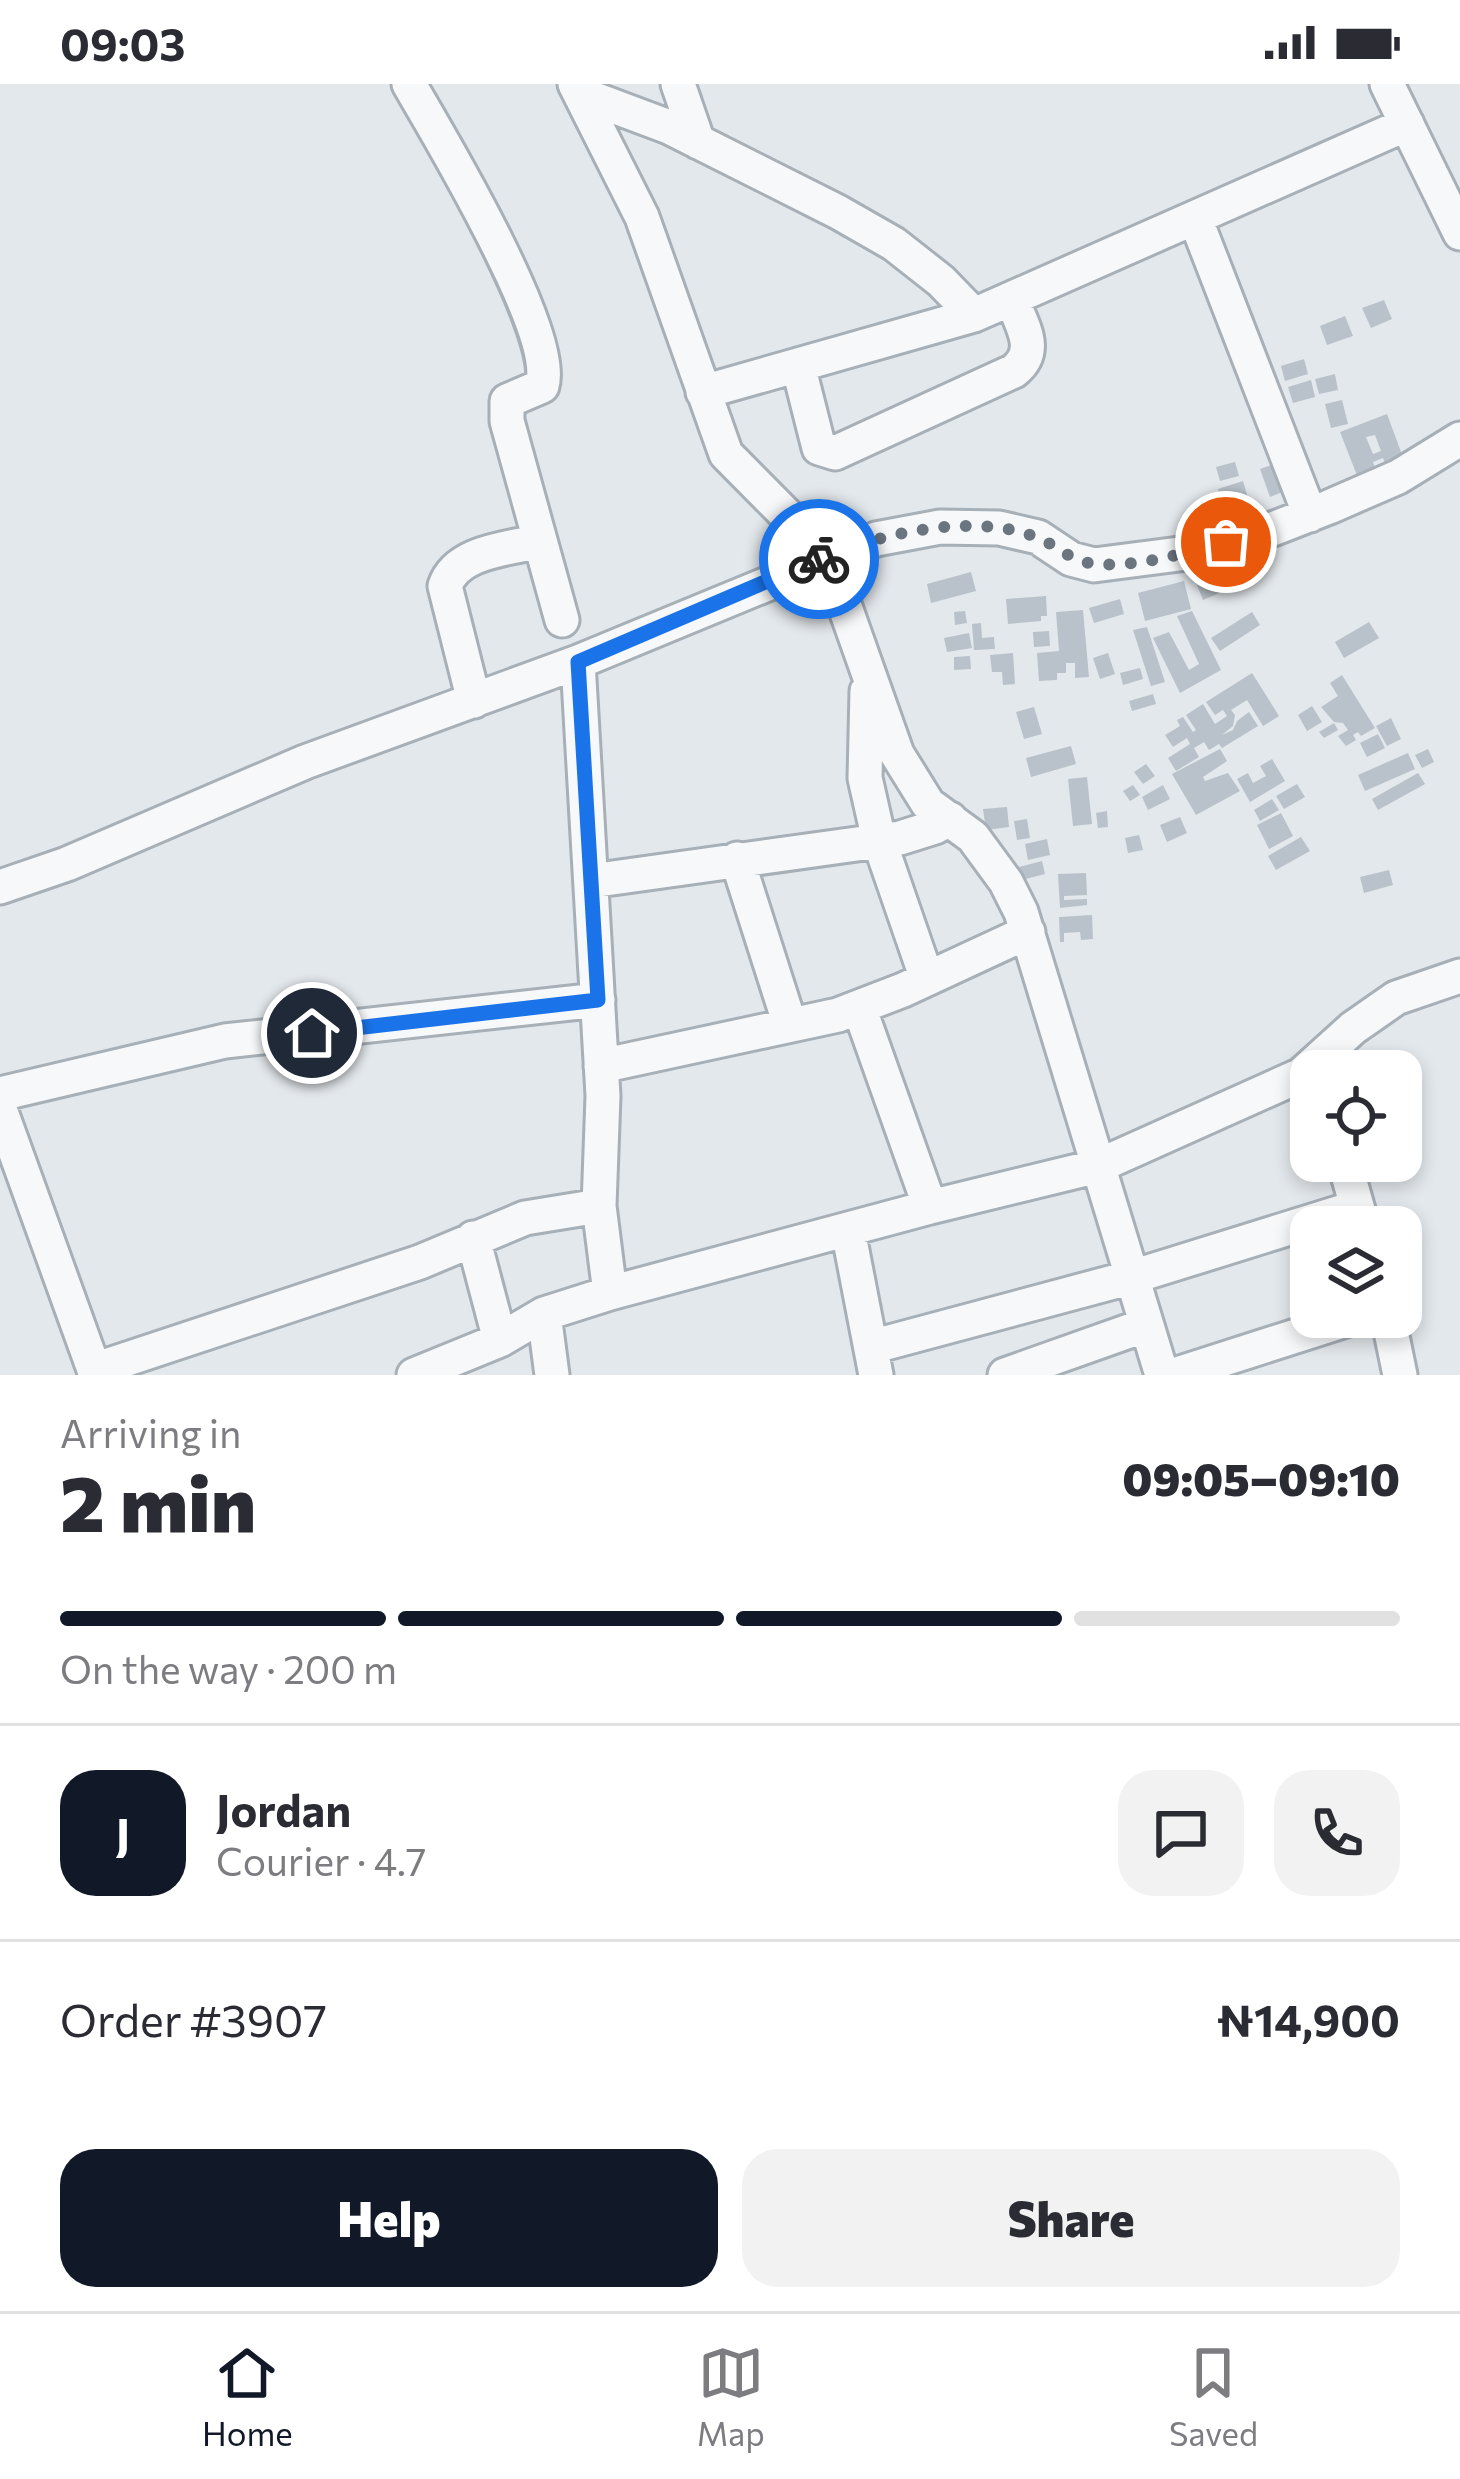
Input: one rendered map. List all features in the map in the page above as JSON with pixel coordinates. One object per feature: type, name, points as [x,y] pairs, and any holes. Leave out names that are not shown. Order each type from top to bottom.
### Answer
[{"type":"street","points":[[410,84],[510,273],[542,349],[546,373],[542,386],[507,401],[507,421],[562,620]]},
{"type":"street","points":[[678,84],[698,142]]},
{"type":"street","points":[[1387,84],[1460,233]]},
{"type":"street","points":[[578,89],[669,127],[894,244],[941,280],[974,315]]},
{"type":"street","points":[[578,89],[642,217],[726,454],[826,556],[897,754],[928,804],[973,837],[1006,882],[1028,932],[1162,1375]]},
{"type":"street","points":[[704,392],[974,315],[1407,124]]},
{"type":"street","points":[[1195,218],[1310,515]]},
{"type":"street","points":[[798,365],[819,448],[835,453],[1027,361],[1030,351],[1012,299]]},
{"type":"street","points":[[0,887],[67,864],[304,762],[578,662],[876,538],[940,527],[999,528],[1038,537],[1071,559],[1094,565],[1187,553],[1310,515],[1398,477],[1460,439]]},
{"type":"street","points":[[474,701],[445,586],[450,571],[461,562],[540,541]]},
{"type":"street","points":[[578,662],[601,1066],[598,1205],[610,1293]]},
{"type":"street","points":[[868,677],[865,778],[879,840],[927,979]]},
{"type":"street","points":[[591,880],[879,840],[950,819]]},
{"type":"street","points":[[737,859],[790,1025]]},
{"type":"street","points":[[601,1066],[859,1007],[1028,932]]},
{"type":"street","points":[[1335,1050],[1353,1028],[1396,998],[1460,976]]},
{"type":"street","points":[[0,1094],[225,1041],[598,1000]]},
{"type":"street","points":[[859,1007],[931,1207]]},
{"type":"street","points":[[414,1375],[500,1340],[544,1315],[610,1293],[1098,1166],[1290,1090]]},
{"type":"street","points":[[0,1109],[95,1372],[420,1262],[525,1218],[598,1205]]},
{"type":"street","points":[[848,1230],[874,1361],[1132,1277],[1290,1235]]},
{"type":"street","points":[[472,1238],[500,1340]]},
{"type":"street","points":[[544,1315],[552,1375]]},
{"type":"street","points":[[1005,1375],[1145,1325]]},
{"type":"street","points":[[1174,1375],[1290,1338]]},
{"type":"street","points":[[1392,1338],[1400,1375]]},
{"type":"building","points":[[1384,300],[1392,319],[1371,328],[1362,308]]},
{"type":"building","points":[[1345,316],[1353,336],[1327,345],[1320,326]]},
{"type":"building","points":[[1304,359],[1308,374],[1285,381],[1281,366]]},
{"type":"building","points":[[1335,374],[1338,390],[1319,394],[1315,379]]},
{"type":"building","points":[[1311,380],[1315,397],[1293,403],[1288,387]]},
{"type":"building","points":[[1342,400],[1348,424],[1331,428],[1325,404]]},
{"type":"building","points":[[1387,414],[1404,460],[1386,467],[1383,458],[1373,462],[1376,471],[1358,478],[1340,432]],"holes":[[[1375,435],[1381,451],[1373,454],[1366,437]]]},
{"type":"building","points":[[1235,462],[1239,476],[1220,481],[1216,467]]},
{"type":"building","points":[[1274,464],[1285,491],[1270,497],[1260,469]]},
{"type":"building","points":[[1243,481],[1248,498],[1222,505],[1218,489]]},
{"type":"building","points":[[1237,508],[1239,518],[1223,520],[1222,510]]},
{"type":"building","points":[[1231,570],[1238,585],[1203,600],[1197,585]]},
{"type":"building","points":[[971,572],[976,591],[931,603],[927,584]]},
{"type":"building","points":[[1184,581],[1191,609],[1145,621],[1138,593]]},
{"type":"building","points":[[1046,596],[1047,616],[1041,616],[1041,621],[1008,624],[1006,599]]},
{"type":"building","points":[[1120,599],[1124,614],[1094,623],[1089,608]]},
{"type":"building","points":[[1083,610],[1089,677],[1075,678],[1075,663],[1066,663],[1066,673],[1057,673],[1057,680],[1039,681],[1037,653],[1059,651],[1056,612]]},
{"type":"building","points":[[965,611],[967,623],[955,625],[954,612]]},
{"type":"building","points":[[1192,611],[1221,670],[1180,693],[1153,638],[1169,632],[1189,670],[1199,664],[1177,616]]},
{"type":"building","points":[[1252,612],[1260,625],[1220,651],[1211,638]]},
{"type":"building","points":[[1369,622],[1379,638],[1344,658],[1335,642]]},
{"type":"building","points":[[981,623],[982,638],[994,637],[995,649],[974,650],[972,624]]},
{"type":"building","points":[[1147,627],[1165,682],[1151,686],[1133,630]]},
{"type":"building","points":[[1049,631],[1050,646],[1034,647],[1033,632]]},
{"type":"building","points":[[969,633],[972,648],[947,652],[944,638]]},
{"type":"building","points":[[1013,653],[1015,684],[1003,685],[1002,672],[992,672],[990,655]]},
{"type":"building","points":[[1108,653],[1115,674],[1100,679],[1093,658]]},
{"type":"building","points":[[970,656],[971,669],[954,670],[954,657]]},
{"type":"building","points":[[1140,668],[1143,679],[1123,685],[1120,673]]},
{"type":"building","points":[[1252,673],[1279,716],[1263,726],[1247,700],[1231,710],[1233,726],[1222,735],[1233,730],[1249,712],[1258,726],[1222,748],[1219,744],[1209,750],[1204,742],[1194,748],[1199,757],[1176,771],[1168,758],[1190,744],[1187,738],[1173,747],[1165,735],[1180,726],[1177,720],[1183,717],[1196,730],[1186,715],[1203,704],[1215,724],[1227,716],[1223,710],[1215,715],[1206,702]]},
{"type":"building","points":[[1342,675],[1375,728],[1353,735],[1356,740],[1346,746],[1338,736],[1348,730],[1321,707],[1338,696],[1330,683]]},
{"type":"building","points":[[1153,694],[1156,704],[1132,711],[1129,701]]},
{"type":"building","points":[[1312,706],[1322,722],[1307,731],[1298,715]]},
{"type":"building","points":[[1034,707],[1042,734],[1024,739],[1016,712]]},
{"type":"building","points":[[1391,718],[1401,739],[1387,746],[1376,726]]},
{"type":"building","points":[[1334,723],[1338,730],[1324,738],[1319,732]]},
{"type":"building","points":[[1378,734],[1385,748],[1367,757],[1360,743]]},
{"type":"building","points":[[1071,746],[1076,764],[1031,777],[1026,758]]},
{"type":"building","points":[[1220,749],[1227,761],[1203,777],[1205,781],[1228,773],[1240,791],[1196,815],[1172,774]]},
{"type":"building","points":[[1428,749],[1434,762],[1422,768],[1415,755]]},
{"type":"building","points":[[1408,753],[1415,769],[1365,791],[1358,775]]},
{"type":"building","points":[[1272,759],[1285,781],[1250,802],[1237,779],[1248,773],[1253,783],[1266,776],[1260,766]]},
{"type":"building","points":[[1146,764],[1155,776],[1143,784],[1134,772]]},
{"type":"building","points":[[1418,773],[1425,784],[1378,810],[1372,799]]},
{"type":"building","points":[[1087,777],[1092,824],[1073,826],[1068,779]]},
{"type":"building","points":[[1297,784],[1305,797],[1284,809],[1276,796]]},
{"type":"building","points":[[1133,785],[1140,795],[1130,801],[1123,791]]},
{"type":"building","points":[[1163,785],[1170,799],[1148,810],[1142,797]]},
{"type":"building","points":[[1272,799],[1279,810],[1260,821],[1254,810]]},
{"type":"building","points":[[1007,807],[1009,827],[986,830],[983,809]]},
{"type":"building","points":[[1107,811],[1108,827],[1098,828],[1096,813]]},
{"type":"building","points":[[1281,813],[1293,836],[1269,849],[1257,825]]},
{"type":"building","points":[[1180,817],[1187,833],[1167,842],[1160,825]]},
{"type":"building","points":[[1027,819],[1030,838],[1017,840],[1014,821]]},
{"type":"building","points":[[1139,835],[1143,850],[1128,853],[1125,838]]},
{"type":"building","points":[[1301,837],[1310,851],[1276,870],[1268,856]]},
{"type":"building","points":[[1047,839],[1050,855],[1028,860],[1025,844]]},
{"type":"building","points":[[1042,861],[1045,874],[1014,882],[1011,869]]},
{"type":"building","points":[[1389,870],[1393,885],[1364,893],[1360,877]]},
{"type":"building","points":[[1086,873],[1087,895],[1064,896],[1064,900],[1087,899],[1087,905],[1060,908],[1058,874]]},
{"type":"building","points":[[1092,915],[1093,939],[1081,940],[1080,932],[1064,933],[1064,942],[1060,942],[1059,917]]},
{"type":"way so far","points":[[819,559],[876,538],[940,527],[999,528],[1038,537],[1071,559],[1094,565],[1187,553],[1226,542]]},
{"type":"route","points":[[312,1033],[598,1000],[578,662],[819,559]]}]
